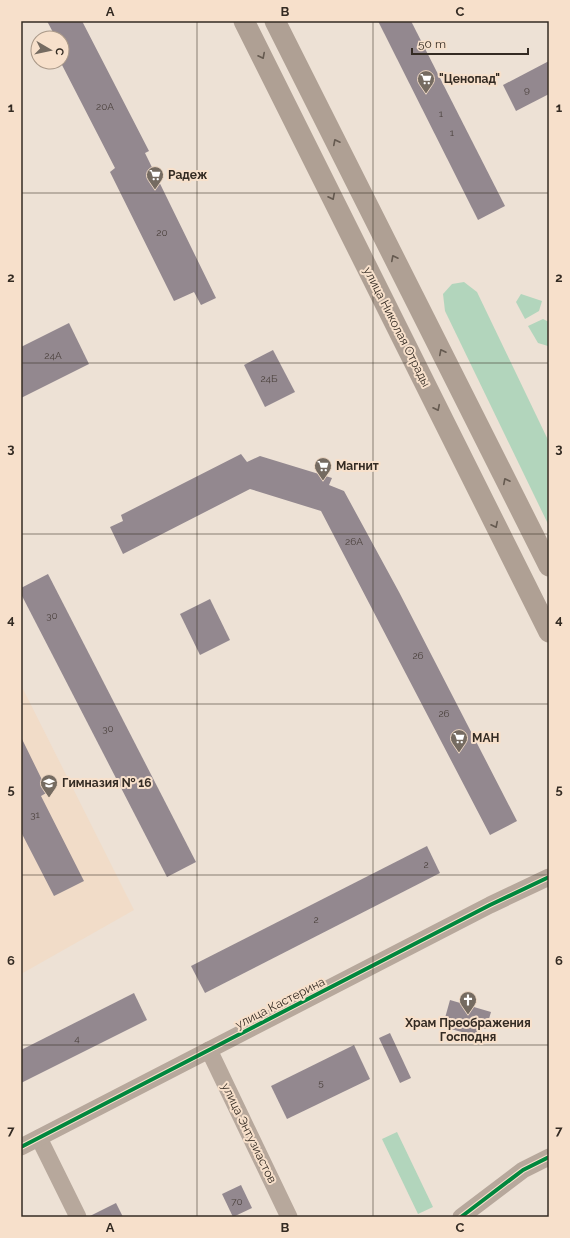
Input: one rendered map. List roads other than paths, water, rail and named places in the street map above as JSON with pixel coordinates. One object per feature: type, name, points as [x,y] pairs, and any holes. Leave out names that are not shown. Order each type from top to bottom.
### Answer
[{"type":"main road","name":"улица Николая Отрады","points":[[244,21],[549,632]]},
{"type":"main road","points":[[275,21],[549,566]]},
{"type":"street","name":"улица Кастерина","points":[[21,1147],[490,905],[549,877]]},
{"type":"street","name":"улица Энтузиастов","points":[[209,1050],[289,1217]]},
{"type":"street","points":[[39,1138],[78,1217]]},
{"type":"street","points":[[460,1217],[523,1170],[549,1157]]},
{"type":"place","name":"\"Ценопад\"","points":[[426,94]]},
{"type":"place","name":"Радеж","points":[[155,190]]},
{"type":"place","name":"Магнит","points":[[323,481]]},
{"type":"place","name":"МАН","points":[[459,753]]},
{"type":"place","name":"Гимназия № 16","points":[[49,798]]},
{"type":"place","name":"Храм Преображения Господня","points":[[468,1015]]}]
